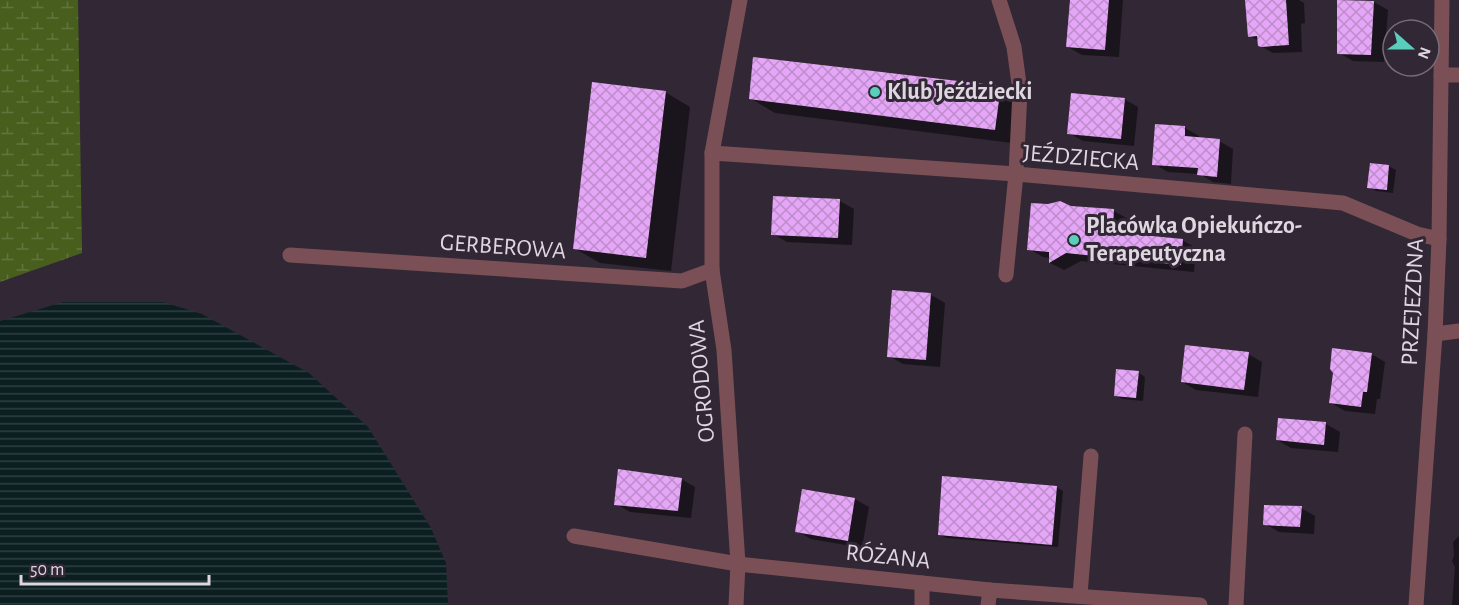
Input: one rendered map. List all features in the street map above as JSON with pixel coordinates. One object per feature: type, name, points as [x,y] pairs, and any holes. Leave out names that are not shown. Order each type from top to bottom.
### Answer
[{"type":"street","name":"OGRODOWA","points":[[736,605],[738,564],[724,350],[712,270],[712,153],[740,0]]},
{"type":"street","points":[[999,0],[1014,47],[1020,91],[1016,174],[1006,275]]},
{"type":"street","name":"PRZEJEZDNA","points":[[1441,75],[1442,0]]},
{"type":"street","points":[[1441,75],[1459,75]]},
{"type":"street","name":"PRZEJEZDNA","points":[[1416,605],[1435,334],[1441,78]]},
{"type":"street","name":"JEŹDZIECKA","points":[[712,153],[1016,174],[1343,203],[1417,234],[1439,239]]},
{"type":"street","name":"GERBEROWA","points":[[290,255],[682,281],[712,270]]},
{"type":"street","points":[[1435,334],[1459,331]]},
{"type":"street","points":[[1236,605],[1245,434]]},
{"type":"street","points":[[1080,595],[1091,456]]},
{"type":"street","name":"RÓŻANA","points":[[574,536],[738,564],[922,583],[989,597],[1080,595],[1200,605]]},
{"type":"street","points":[[922,583],[922,605]]},
{"type":"green space","points":[[0,0],[78,0],[82,253],[0,282]]},
{"type":"shaded area","points":[[63,302],[163,302],[202,314],[309,373],[368,427],[431,528],[446,563],[448,605],[0,605],[0,321]]},
{"type":"building","points":[[1070,0],[1109,0],[1105,50],[1066,47]]},
{"type":"building","points":[[1245,0],[1286,0],[1289,45],[1261,47],[1258,46],[1257,36],[1248,37]]},
{"type":"building","points":[[1337,0],[1374,1],[1371,55],[1337,54]]},
{"type":"building","name":"Klub Jeździecki","points":[[753,57],[1001,86],[995,130],[749,99]]},
{"type":"building","points":[[592,82],[666,91],[646,258],[573,249]]},
{"type":"building","points":[[1071,93],[1125,98],[1121,139],[1067,134]]},
{"type":"building","points":[[1155,124],[1185,126],[1185,136],[1220,139],[1217,177],[1197,175],[1198,168],[1152,165]]},
{"type":"building","points":[[1370,163],[1389,165],[1387,190],[1367,188]]},
{"type":"building","points":[[773,196],[840,199],[838,238],[771,235]]},
{"type":"building","name":"Placówka Opiekuńczo- Terapeutyczna","points":[[1060,201],[1071,206],[1114,209],[1113,229],[1121,230],[1121,233],[1183,239],[1181,265],[1066,253],[1049,263],[1049,252],[1027,250],[1031,203],[1048,204]]},
{"type":"building","points":[[892,290],[931,293],[926,360],[887,357]]},
{"type":"building","points":[[1185,345],[1249,352],[1244,390],[1181,382]]},
{"type":"building","points":[[1332,348],[1372,353],[1367,392],[1363,392],[1361,407],[1329,403],[1333,373],[1330,369]]},
{"type":"building","points":[[1116,369],[1139,371],[1136,398],[1114,396]]},
{"type":"building","points":[[1278,418],[1326,422],[1324,445],[1276,440]]},
{"type":"building","points":[[618,469],[682,478],[678,511],[614,505]]},
{"type":"building","points":[[942,476],[1057,486],[1052,545],[938,535]]},
{"type":"building","points":[[802,489],[855,498],[848,541],[795,532]]},
{"type":"building","points":[[1264,505],[1302,506],[1300,527],[1263,525]]},
{"type":"place","name":"Klub Jeździecki","points":[[875,92]]},
{"type":"place","name":"Placówka Opiekuńczo- Terapeutyczna","points":[[1074,240]]}]
